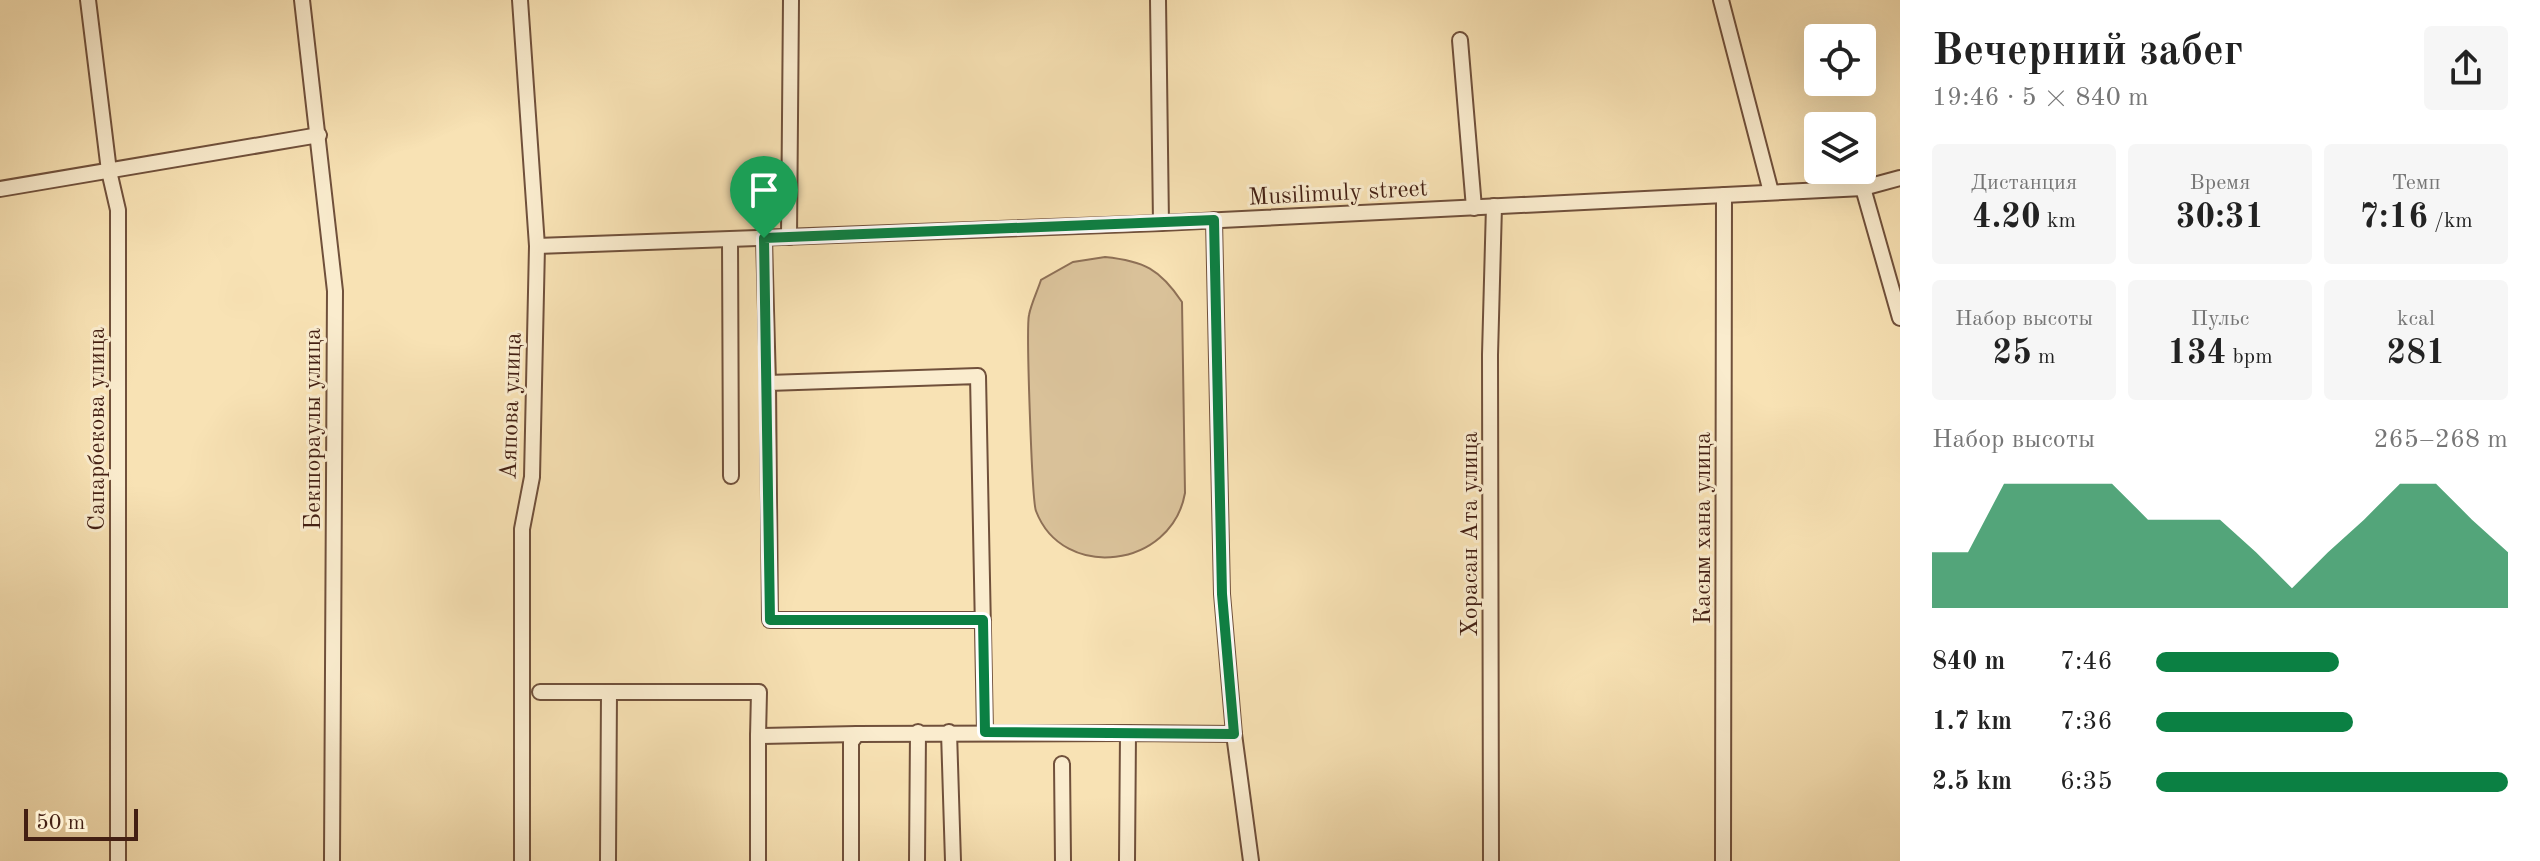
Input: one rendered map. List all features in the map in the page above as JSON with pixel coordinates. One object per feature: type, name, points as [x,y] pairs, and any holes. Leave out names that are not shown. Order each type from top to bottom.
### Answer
[{"type":"street","name":"Сапарбекова улица","points":[[88,0],[109,171],[118,210],[118,861]]},
{"type":"street","name":"Бекшораулы улица","points":[[302,0],[335,291],[332,861]]},
{"type":"street","name":"Аяпова улица","points":[[520,0],[537,246],[532,477],[522,529],[522,861]]},
{"type":"street","points":[[789,237],[791,0]]},
{"type":"street","points":[[1158,0],[1161,223]]},
{"type":"street","points":[[1721,0],[1771,192]]},
{"type":"street","points":[[1460,40],[1474,208]]},
{"type":"street","points":[[0,189],[319,135]]},
{"type":"street","name":"Musilimuly street","points":[[537,246],[1474,208],[1863,188],[1900,178]]},
{"type":"street","points":[[1863,188],[1900,318]]},
{"type":"street","name":"Касым хана улица","points":[[1723,861],[1724,195]]},
{"type":"street","name":"Хорасан Ата улица","points":[[1491,861],[1490,355],[1494,206]]},
{"type":"street","points":[[1214,220],[1222,594],[1234,734],[1251,861]]},
{"type":"street","points":[[764,238],[770,620],[983,620]]},
{"type":"street","points":[[730,240],[731,476]]},
{"type":"street","points":[[768,383],[978,376],[985,732]]},
{"type":"street","points":[[540,692],[759,692],[758,861]]},
{"type":"street","points":[[608,861],[609,692]]},
{"type":"street","points":[[758,736],[918,732],[1234,734]]},
{"type":"street","points":[[917,861],[918,732]]},
{"type":"street","points":[[949,732],[953,861]]},
{"type":"street","points":[[1127,861],[1128,733]]},
{"type":"street","points":[[851,861],[851,742],[857,734]]},
{"type":"street","points":[[1062,764],[1063,861]]},
{"type":"shaded area","points":[[1105,257],[1130,261],[1150,269],[1166,282],[1182,302],[1185,493],[1176,518],[1160,537],[1139,550],[1116,557],[1092,556],[1069,549],[1050,534],[1036,511],[1030,414],[1029,315],[1041,280],[1073,262]]},
{"type":"route","points":[[1214,220],[1222,594],[1234,734],[985,732],[983,620],[770,620],[764,238],[1214,220]]}]
